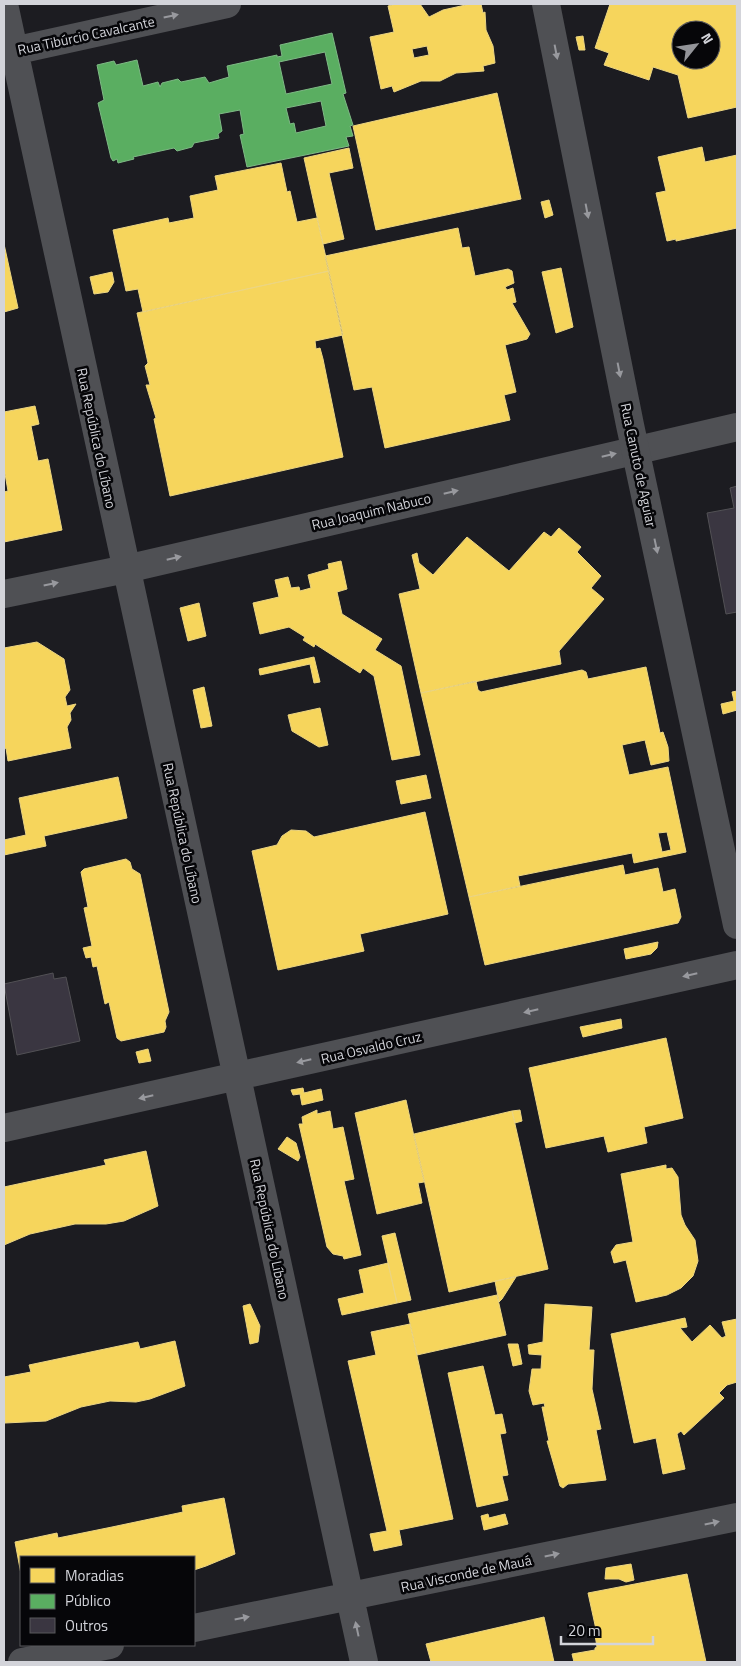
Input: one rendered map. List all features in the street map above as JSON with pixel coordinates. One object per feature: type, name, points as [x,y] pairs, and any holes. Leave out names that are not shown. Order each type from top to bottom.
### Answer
[{"type":"street","name":"Rua República do Líbano","points":[[4,4],[8,52],[126,569],[364,1662]]},
{"type":"street","name":"Rua Tibúrcio Cavalcante","points":[[8,52],[227,4]]},
{"type":"street","name":"Rua Canuto de Aguiar","points":[[546,4],[635,449],[737,925]]},
{"type":"street","name":"Rua Joaquim Nabuco","points":[[4,594],[126,569],[635,449],[737,427]]},
{"type":"street","name":"Rua Osvaldo Cruz","points":[[4,1128],[737,965]]},
{"type":"street","name":"Rua Visconde de Mauá","points":[[195,1628],[737,1517]]},
{"type":"street","points":[[22,1662],[105,1646]]},
{"type":"building: Moradias","points":[[420,4],[429,17],[443,10],[470,4],[481,4],[483,13],[485,12],[486,30],[493,46],[495,63],[483,66],[484,71],[456,73],[440,81],[421,81],[394,92],[392,86],[381,89],[370,37],[394,32],[388,6]],"holes":[[[427,46],[429,55],[414,58],[412,49]]]},
{"type":"building: Moradias","points":[[610,4],[736,4],[737,107],[688,118],[678,75],[653,67],[649,80],[604,65],[609,53],[595,48]]},
{"type":"building: Moradias","points":[[583,36],[585,50],[579,50],[576,37]]},
{"type":"building: Moradias","points":[[497,93],[521,199],[376,230],[353,126]]},
{"type":"building: Moradias","points":[[702,147],[705,162],[737,155],[737,228],[676,241],[676,239],[667,241],[656,193],[666,191],[658,157]]},
{"type":"building: Moradias","points":[[349,148],[353,168],[329,173],[344,239],[323,244],[304,158]]},
{"type":"building: Moradias","points":[[281,163],[287,192],[290,191],[297,222],[317,218],[329,271],[143,312],[138,289],[126,291],[113,230],[168,218],[169,223],[194,218],[190,196],[218,190],[215,176]]},
{"type":"building: Moradias","points":[[549,200],[553,215],[545,218],[541,202]]},
{"type":"building: Moradias","points":[[458,228],[462,248],[469,247],[475,276],[508,269],[512,271],[514,283],[505,287],[507,290],[513,288],[516,302],[512,303],[530,334],[527,339],[505,345],[516,392],[504,395],[510,420],[385,448],[372,387],[354,390],[325,256]]},
{"type":"building: Moradias","points":[[4,244],[18,308],[4,312]]},
{"type":"building: Moradias","points":[[561,268],[573,327],[556,333],[542,272]]},
{"type":"building: Moradias","points":[[329,271],[343,335],[315,341],[316,349],[320,348],[323,359],[343,457],[170,496],[154,419],[156,418],[146,385],[150,385],[145,366],[148,363],[137,313]]},
{"type":"building: Moradias","points":[[112,272],[114,282],[108,292],[94,294],[90,277]]},
{"type":"building: Moradias","points":[[35,406],[39,424],[31,426],[38,461],[48,459],[62,530],[4,542],[4,492],[8,491],[4,468],[4,412]]},
{"type":"building: Moradias","points":[[559,528],[581,547],[577,552],[601,576],[591,588],[604,599],[559,651],[561,664],[421,693],[399,594],[420,589],[412,555],[417,553],[419,563],[433,575],[467,537],[509,571],[544,532],[551,537]]},
{"type":"building: Moradias","points":[[341,561],[347,589],[337,592],[342,614],[382,639],[375,650],[401,666],[420,755],[392,760],[374,676],[363,668],[360,673],[315,644],[314,647],[303,640],[305,637],[289,627],[260,634],[253,603],[279,597],[275,580],[288,577],[291,588],[299,587],[300,591],[311,588],[308,575],[329,569],[328,564]]},
{"type":"building: Moradias","points":[[199,603],[206,636],[188,641],[180,608]]},
{"type":"building: Moradias","points":[[37,642],[64,659],[70,690],[65,697],[67,706],[76,704],[70,713],[71,720],[67,727],[71,748],[8,761],[6,748],[4,749],[4,648]]},
{"type":"building: Moradias","points":[[314,657],[320,682],[314,683],[310,664],[260,675],[259,669]]},
{"type":"building: Moradias","points":[[646,667],[660,733],[663,732],[668,747],[669,761],[651,765],[645,740],[622,745],[629,775],[668,767],[686,852],[634,863],[632,853],[518,876],[520,886],[469,897],[421,693],[476,681],[478,690],[481,692],[582,670],[586,672],[588,679]],"holes":[[[667,832],[671,850],[662,852],[658,833]]]},
{"type":"building: Moradias","points":[[204,687],[212,726],[201,728],[193,690]]},
{"type":"building: Moradias","points":[[737,691],[737,710],[723,714],[721,704],[734,701],[732,692]]},
{"type":"building: Moradias","points":[[320,708],[328,745],[319,747],[292,731],[288,715]]},
{"type":"building: Moradias","points":[[426,775],[431,798],[401,804],[396,781]]},
{"type":"building: Moradias","points":[[118,777],[127,818],[44,836],[46,846],[4,855],[4,840],[26,835],[19,798]]},
{"type":"building: Moradias","points":[[425,812],[448,914],[360,934],[364,951],[278,970],[252,851],[277,845],[282,836],[291,830],[306,831],[314,837]]},
{"type":"building: Moradias","points":[[126,859],[130,862],[132,869],[140,874],[169,1012],[165,1021],[166,1027],[164,1032],[121,1041],[117,1038],[109,1002],[105,1004],[97,966],[93,967],[91,957],[86,958],[83,948],[92,946],[84,908],[88,907],[81,872],[84,869]]},
{"type":"building: Moradias","points":[[623,865],[625,875],[658,868],[663,892],[675,889],[681,917],[678,923],[485,965],[469,897]]},
{"type":"building: Moradias","points":[[658,942],[657,948],[651,954],[626,959],[624,949]]},
{"type":"building: Moradias","points":[[621,1019],[622,1028],[583,1037],[580,1027]]},
{"type":"building: Moradias","points":[[666,1038],[683,1118],[644,1127],[647,1143],[608,1152],[604,1136],[546,1148],[529,1068]]},
{"type":"building: Moradias","points":[[148,1049],[151,1061],[139,1063],[136,1052]]},
{"type":"building: Moradias","points":[[303,1088],[304,1093],[321,1089],[323,1100],[302,1105],[300,1094],[293,1095],[291,1090]]},
{"type":"building: Moradias","points":[[406,1100],[424,1182],[418,1183],[422,1203],[377,1214],[355,1113]]},
{"type":"building: Moradias","points":[[317,1110],[317,1114],[330,1111],[333,1129],[343,1127],[354,1179],[344,1181],[361,1255],[344,1259],[343,1256],[333,1254],[327,1247],[299,1124],[303,1124],[302,1117]]},
{"type":"building: Moradias","points":[[520,1110],[522,1121],[515,1123],[512,1111]]},
{"type":"building: Moradias","points":[[512,1111],[548,1269],[449,1292],[414,1134]]},
{"type":"building: Moradias","points":[[287,1137],[296,1143],[300,1157],[298,1161],[278,1149]]},
{"type":"building: Moradias","points":[[146,1151],[158,1206],[124,1221],[106,1224],[75,1224],[30,1234],[4,1245],[4,1187],[106,1165],[104,1160]]},
{"type":"building: Moradias","points":[[666,1165],[666,1169],[672,1168],[678,1177],[681,1215],[695,1240],[698,1261],[693,1276],[681,1288],[667,1295],[636,1302],[626,1260],[614,1263],[611,1252],[616,1245],[633,1242],[621,1174]]},
{"type":"building: Moradias","points":[[395,1233],[411,1300],[397,1303],[382,1236]]},
{"type":"building: Moradias","points":[[388,1263],[397,1303],[342,1315],[338,1299],[364,1293],[359,1270]]},
{"type":"building: Moradias","points":[[516,1277],[502,1299],[499,1302],[495,1281]]},
{"type":"building: Moradias","points":[[497,1295],[506,1335],[417,1355],[408,1314]]},
{"type":"building: Moradias","points":[[250,1304],[260,1326],[258,1342],[250,1344],[243,1306]]},
{"type":"building: Moradias","points":[[545,1304],[592,1307],[589,1350],[594,1350],[592,1389],[601,1429],[596,1430],[606,1480],[568,1484],[563,1488],[560,1486],[547,1441],[549,1441],[542,1407],[545,1407],[544,1403],[533,1405],[529,1391],[532,1369],[541,1369],[542,1355],[529,1354],[528,1345],[543,1342]]},
{"type":"building: Moradias","points":[[685,1318],[687,1327],[680,1328],[692,1342],[710,1325],[722,1338],[726,1336],[722,1322],[737,1319],[737,1382],[727,1385],[719,1393],[724,1398],[684,1435],[681,1431],[677,1434],[685,1469],[663,1474],[656,1438],[634,1443],[611,1334]]},
{"type":"building: Moradias","points":[[410,1324],[453,1519],[399,1530],[402,1545],[374,1551],[370,1534],[387,1531],[348,1361],[376,1355],[371,1332]]},
{"type":"building: Moradias","points":[[175,1341],[185,1386],[136,1402],[110,1401],[81,1407],[46,1421],[5,1423],[4,1377],[31,1372],[29,1365],[138,1342],[140,1349]]},
{"type":"building: Moradias","points":[[508,1344],[518,1344],[522,1364],[513,1366]]},
{"type":"building: Moradias","points":[[483,1366],[495,1415],[502,1414],[506,1433],[500,1434],[508,1475],[502,1476],[508,1500],[477,1507],[448,1373]]},
{"type":"building: Moradias","points":[[224,1498],[235,1554],[195,1570],[195,1556],[20,1556],[20,1569],[15,1542],[57,1533],[58,1538],[183,1512],[182,1506]]},
{"type":"building: Moradias","points":[[488,1514],[489,1518],[505,1514],[508,1524],[484,1530],[481,1516]]},
{"type":"building: Moradias","points":[[631,1564],[634,1580],[626,1582],[619,1579],[605,1579],[606,1568]]},
{"type":"building: Moradias","points":[[687,1574],[706,1662],[574,1662],[572,1654],[595,1650],[597,1647],[595,1635],[597,1634],[588,1593]]},
{"type":"building: Moradias","points":[[544,1617],[554,1662],[431,1662],[426,1644]]},
{"type":"building: Público","points":[[332,33],[346,93],[343,94],[353,125],[350,126],[353,136],[346,137],[349,146],[247,167],[240,135],[244,134],[240,110],[219,114],[222,131],[218,134],[219,138],[194,143],[192,147],[177,151],[174,148],[133,157],[134,159],[118,163],[117,159],[113,161],[98,103],[104,100],[97,65],[114,61],[116,65],[137,60],[143,86],[158,82],[160,87],[162,83],[178,79],[181,82],[205,77],[209,83],[229,77],[227,66],[277,55],[277,57],[282,56],[280,45]],"holes":[[[321,101],[326,126],[296,133],[294,123],[290,124],[286,108]]]},
{"type":"building: Público","points":[[325,52],[332,84],[286,94],[279,62]]},
{"type":"building: Outros","points":[[737,486],[737,612],[726,614],[707,513],[734,508],[730,488]]},
{"type":"building: Outros","points":[[53,973],[54,979],[66,977],[80,1041],[17,1055],[4,984]]}]
